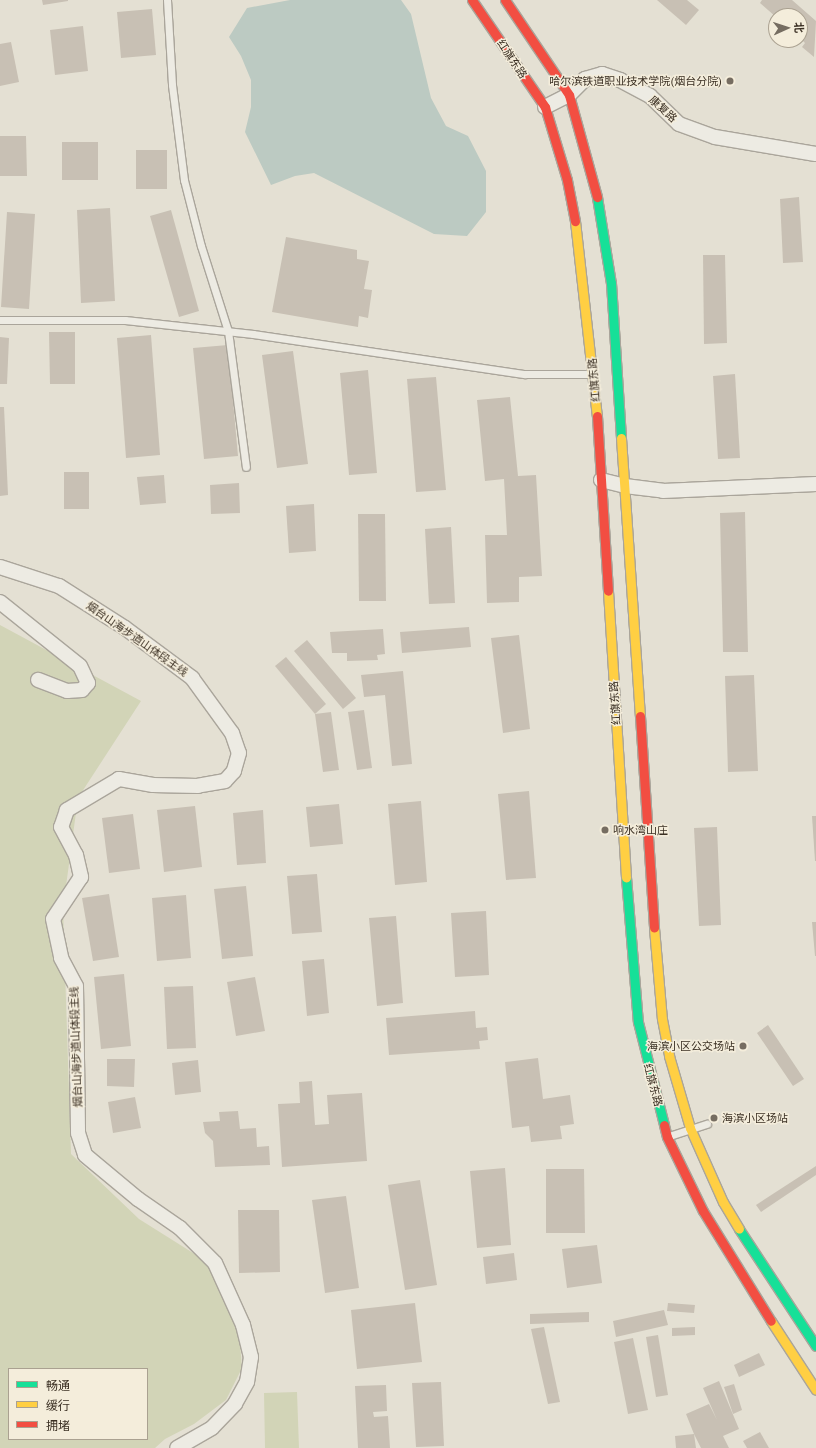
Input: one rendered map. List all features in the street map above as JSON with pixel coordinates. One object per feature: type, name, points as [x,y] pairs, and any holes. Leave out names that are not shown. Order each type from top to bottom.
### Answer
[{"type":"main road","name":"红旗东路","points":[[472,0],[545,107],[567,180],[606,374],[625,486],[662,1019],[669,1056],[690,1128],[723,1202],[766,1272],[816,1346]]},
{"type":"main road","name":"红旗东路","points":[[505,0],[569,95],[592,172],[604,228],[611,283],[601,480],[633,979],[638,1022],[667,1137],[707,1218],[746,1284],[816,1390]]},
{"type":"street","name":"康复路","points":[[545,107],[569,95],[585,79],[602,74],[620,80],[650,96],[679,124],[715,137],[816,154]]},
{"type":"street","points":[[601,480],[625,486],[663,491],[816,484]]},
{"type":"street","name":"烟台山海步道山体段主线","points":[[0,567],[59,586],[125,628],[192,678],[232,733],[239,753],[234,771],[225,781],[198,786],[153,785],[119,779],[67,810],[61,827],[76,855],[81,877],[53,919],[61,958],[76,986],[78,1133],[85,1155],[138,1199],[180,1228],[215,1263],[243,1325],[251,1357],[247,1382],[235,1404],[212,1428],[177,1448]]},
{"type":"street","points":[[0,602],[80,666],[88,683],[82,690],[67,691],[38,680]]},
{"type":"lane","points":[[168,0],[172,85],[184,180],[201,246],[228,331],[246,466]]},
{"type":"lane","points":[[0,320],[125,320],[228,331],[525,374],[606,374]]},
{"type":"lane","points":[[667,1137],[690,1128],[707,1124]]},
{"type":"green space","points":[[0,625],[141,701],[78,798],[63,908],[71,1154],[139,1219],[209,1263],[239,1331],[242,1368],[226,1400],[194,1424],[165,1439],[155,1448],[0,1448]]},
{"type":"green space","points":[[297,1392],[299,1448],[265,1448],[264,1393]]},
{"type":"shaded area","points":[[290,0],[401,0],[411,14],[431,98],[446,126],[468,136],[486,171],[486,212],[467,236],[434,234],[314,173],[295,176],[271,185],[245,132],[251,107],[251,80],[241,56],[229,37],[247,8]]},
{"type":"building","points":[[42,0],[68,0],[68,1],[43,5]]},
{"type":"building","points":[[657,0],[687,0],[699,10],[686,25]]},
{"type":"building","points":[[762,0],[792,0],[801,8],[768,8],[768,10],[760,3]]},
{"type":"building","points":[[152,9],[156,55],[121,58],[117,12]]},
{"type":"building","points":[[808,14],[816,21],[814,57],[803,48],[808,48]]},
{"type":"building","points":[[83,26],[88,71],[55,75],[50,30]]},
{"type":"building","points":[[11,42],[19,82],[0,86],[0,44]]},
{"type":"building","points":[[0,136],[26,136],[27,176],[0,176]]},
{"type":"building","points":[[62,142],[98,142],[98,180],[62,180]]},
{"type":"building","points":[[136,150],[167,150],[167,189],[136,189]]},
{"type":"building","points":[[799,197],[803,262],[783,263],[780,199]]},
{"type":"building","points":[[110,208],[115,301],[81,303],[77,210]]},
{"type":"building","points":[[171,210],[199,311],[179,317],[150,216]]},
{"type":"building","points":[[7,212],[35,214],[29,309],[1,307]]},
{"type":"building","points":[[286,237],[357,250],[357,259],[369,261],[364,289],[372,290],[368,318],[359,316],[358,327],[272,312]]},
{"type":"building","points":[[703,255],[725,255],[727,343],[704,344]]},
{"type":"building","points":[[49,332],[75,332],[75,384],[50,384]]},
{"type":"building","points":[[151,335],[160,455],[126,458],[117,338]]},
{"type":"building","points":[[0,337],[9,338],[7,384],[0,384]]},
{"type":"building","points":[[228,345],[238,456],[204,459],[193,348]]},
{"type":"building","points":[[293,351],[308,464],[277,468],[262,355]]},
{"type":"building","points":[[368,370],[377,473],[349,475],[340,373]]},
{"type":"building","points":[[735,374],[740,458],[718,459],[713,376]]},
{"type":"building","points":[[436,377],[446,490],[416,492],[407,379]]},
{"type":"building","points":[[510,397],[518,476],[536,475],[542,576],[519,577],[519,602],[487,603],[485,535],[507,535],[504,479],[485,481],[477,400]]},
{"type":"building","points":[[0,407],[4,407],[8,495],[0,496]]},
{"type":"building","points":[[64,472],[89,472],[89,509],[64,509]]},
{"type":"building","points":[[164,475],[166,503],[140,505],[137,477]]},
{"type":"building","points":[[239,483],[240,513],[211,514],[210,485]]},
{"type":"building","points":[[314,504],[316,551],[289,553],[286,506]]},
{"type":"building","points":[[745,512],[748,652],[723,652],[720,513]]},
{"type":"building","points":[[358,514],[385,514],[386,601],[359,601]]},
{"type":"building","points":[[451,527],[455,603],[429,604],[425,529]]},
{"type":"building","points":[[469,627],[471,647],[402,653],[400,632]]},
{"type":"building","points":[[383,629],[385,654],[377,655],[378,660],[347,661],[347,653],[332,653],[330,632]]},
{"type":"building","points":[[519,635],[530,729],[503,733],[491,638]]},
{"type":"building","points":[[307,640],[356,698],[343,709],[294,651]]},
{"type":"building","points":[[286,657],[326,704],[315,714],[275,666]]},
{"type":"building","points":[[403,671],[412,764],[392,766],[385,695],[364,697],[361,675]]},
{"type":"building","points":[[754,675],[758,771],[728,772],[725,676]]},
{"type":"building","points":[[364,710],[372,768],[357,770],[348,712]]},
{"type":"building","points":[[331,712],[339,770],[323,772],[315,714]]},
{"type":"building","points":[[529,791],[536,878],[506,880],[498,794]]},
{"type":"building","points":[[421,801],[427,882],[395,885],[388,804]]},
{"type":"building","points":[[339,804],[343,844],[310,847],[306,807]]},
{"type":"building","points":[[195,806],[202,867],[164,872],[157,810]]},
{"type":"building","points":[[263,810],[266,863],[237,865],[233,813]]},
{"type":"building","points":[[133,814],[140,869],[109,873],[102,818]]},
{"type":"building","points":[[812,816],[816,816],[816,861],[815,861]]},
{"type":"building","points":[[717,827],[721,925],[699,926],[694,828]]},
{"type":"building","points":[[317,874],[322,932],[292,934],[287,876]]},
{"type":"building","points":[[246,886],[253,956],[222,959],[214,889]]},
{"type":"building","points":[[109,894],[119,957],[93,961],[82,898]]},
{"type":"building","points":[[186,895],[191,958],[157,961],[152,898]]},
{"type":"building","points":[[486,911],[489,975],[455,977],[451,913]]},
{"type":"building","points":[[396,916],[403,1003],[377,1006],[369,918]]},
{"type":"building","points":[[812,922],[816,922],[816,956],[815,956]]},
{"type":"building","points":[[324,959],[329,1013],[307,1016],[302,961]]},
{"type":"building","points":[[124,974],[131,1046],[101,1049],[94,977]]},
{"type":"building","points":[[255,977],[265,1031],[236,1036],[227,982]]},
{"type":"building","points":[[193,986],[196,1048],[167,1049],[164,987]]},
{"type":"building","points":[[475,1011],[476,1028],[487,1027],[488,1040],[479,1041],[480,1049],[389,1055],[386,1018]]},
{"type":"building","points":[[768,1025],[804,1079],[793,1086],[757,1033]]},
{"type":"building","points":[[538,1058],[543,1099],[570,1095],[574,1124],[560,1126],[562,1139],[531,1142],[529,1126],[512,1128],[505,1062]]},
{"type":"building","points":[[107,1059],[135,1059],[134,1087],[107,1086]]},
{"type":"building","points":[[198,1060],[201,1092],[175,1095],[172,1063]]},
{"type":"building","points":[[312,1081],[315,1125],[329,1124],[327,1095],[362,1093],[367,1161],[282,1167],[278,1104],[300,1103],[299,1082]]},
{"type":"building","points":[[135,1097],[141,1128],[113,1133],[108,1102]]},
{"type":"building","points":[[238,1111],[240,1129],[256,1128],[257,1147],[269,1146],[270,1165],[215,1167],[213,1141],[205,1133],[203,1122],[220,1121],[219,1112]]},
{"type":"building","points":[[816,1166],[816,1175],[761,1212],[756,1205]]},
{"type":"building","points":[[505,1168],[511,1245],[477,1248],[470,1171]]},
{"type":"building","points":[[546,1169],[584,1169],[585,1233],[546,1233]]},
{"type":"building","points":[[420,1180],[437,1285],[405,1290],[388,1185]]},
{"type":"building","points":[[346,1196],[359,1288],[325,1293],[312,1200]]},
{"type":"building","points":[[238,1210],[279,1210],[280,1272],[239,1273]]},
{"type":"building","points":[[597,1245],[602,1283],[567,1288],[562,1249]]},
{"type":"building","points":[[514,1253],[517,1280],[486,1284],[483,1257]]},
{"type":"building","points":[[415,1303],[422,1362],[357,1369],[351,1310]]},
{"type":"building","points":[[668,1303],[695,1305],[694,1313],[667,1311]]},
{"type":"building","points":[[664,1310],[668,1325],[616,1337],[613,1321]]},
{"type":"building","points":[[589,1312],[589,1322],[530,1324],[530,1314]]},
{"type":"building","points":[[544,1327],[560,1402],[548,1404],[531,1329]]},
{"type":"building","points":[[695,1327],[695,1335],[672,1336],[672,1328]]},
{"type":"building","points":[[658,1335],[668,1395],[656,1397],[646,1337]]},
{"type":"building","points":[[633,1338],[648,1410],[628,1414],[614,1342]]},
{"type":"building","points":[[759,1353],[765,1365],[739,1377],[734,1365]]},
{"type":"building","points":[[719,1381],[739,1429],[723,1436],[729,1448],[701,1448],[686,1414],[709,1404],[717,1420],[703,1388]]},
{"type":"building","points":[[441,1382],[444,1446],[416,1447],[412,1383]]},
{"type":"building","points":[[734,1384],[742,1410],[733,1414],[724,1387]]},
{"type":"building","points":[[386,1385],[387,1411],[373,1412],[374,1417],[388,1416],[390,1448],[358,1448],[355,1386]]},
{"type":"building","points":[[760,1432],[769,1448],[747,1448],[743,1441]]},
{"type":"building","points":[[694,1434],[696,1448],[676,1448],[675,1436]]},
{"type":"traffic: fast","points":[[597,197],[611,283],[621,438]]},
{"type":"traffic: fast","points":[[626,877],[638,1022],[664,1125]]},
{"type":"traffic: fast","points":[[739,1229],[816,1346]]},
{"type":"traffic: slow","points":[[575,221],[597,416]]},
{"type":"traffic: slow","points":[[621,438],[640,716]]},
{"type":"traffic: slow","points":[[608,591],[626,877]]},
{"type":"traffic: slow","points":[[654,928],[662,1019],[669,1056],[690,1128],[723,1202],[739,1229]]},
{"type":"traffic: slow","points":[[771,1321],[816,1390]]},
{"type":"traffic: jam","points":[[472,0],[545,107],[567,180],[575,221]]},
{"type":"traffic: jam","points":[[505,0],[569,95],[597,197]]},
{"type":"traffic: jam","points":[[597,416],[608,591]]},
{"type":"traffic: jam","points":[[640,716],[654,928]]},
{"type":"traffic: jam","points":[[664,1125],[667,1137],[703,1211],[771,1321]]},
{"type":"place","name":"哈尔滨铁道职业技术学院(烟台分院)","points":[[730,81]]},
{"type":"place","name":"响水湾山庄","points":[[605,830]]},
{"type":"place","name":"海滨小区公交场站","points":[[743,1046]]},
{"type":"place","name":"海滨小区场站","points":[[714,1118]]}]
